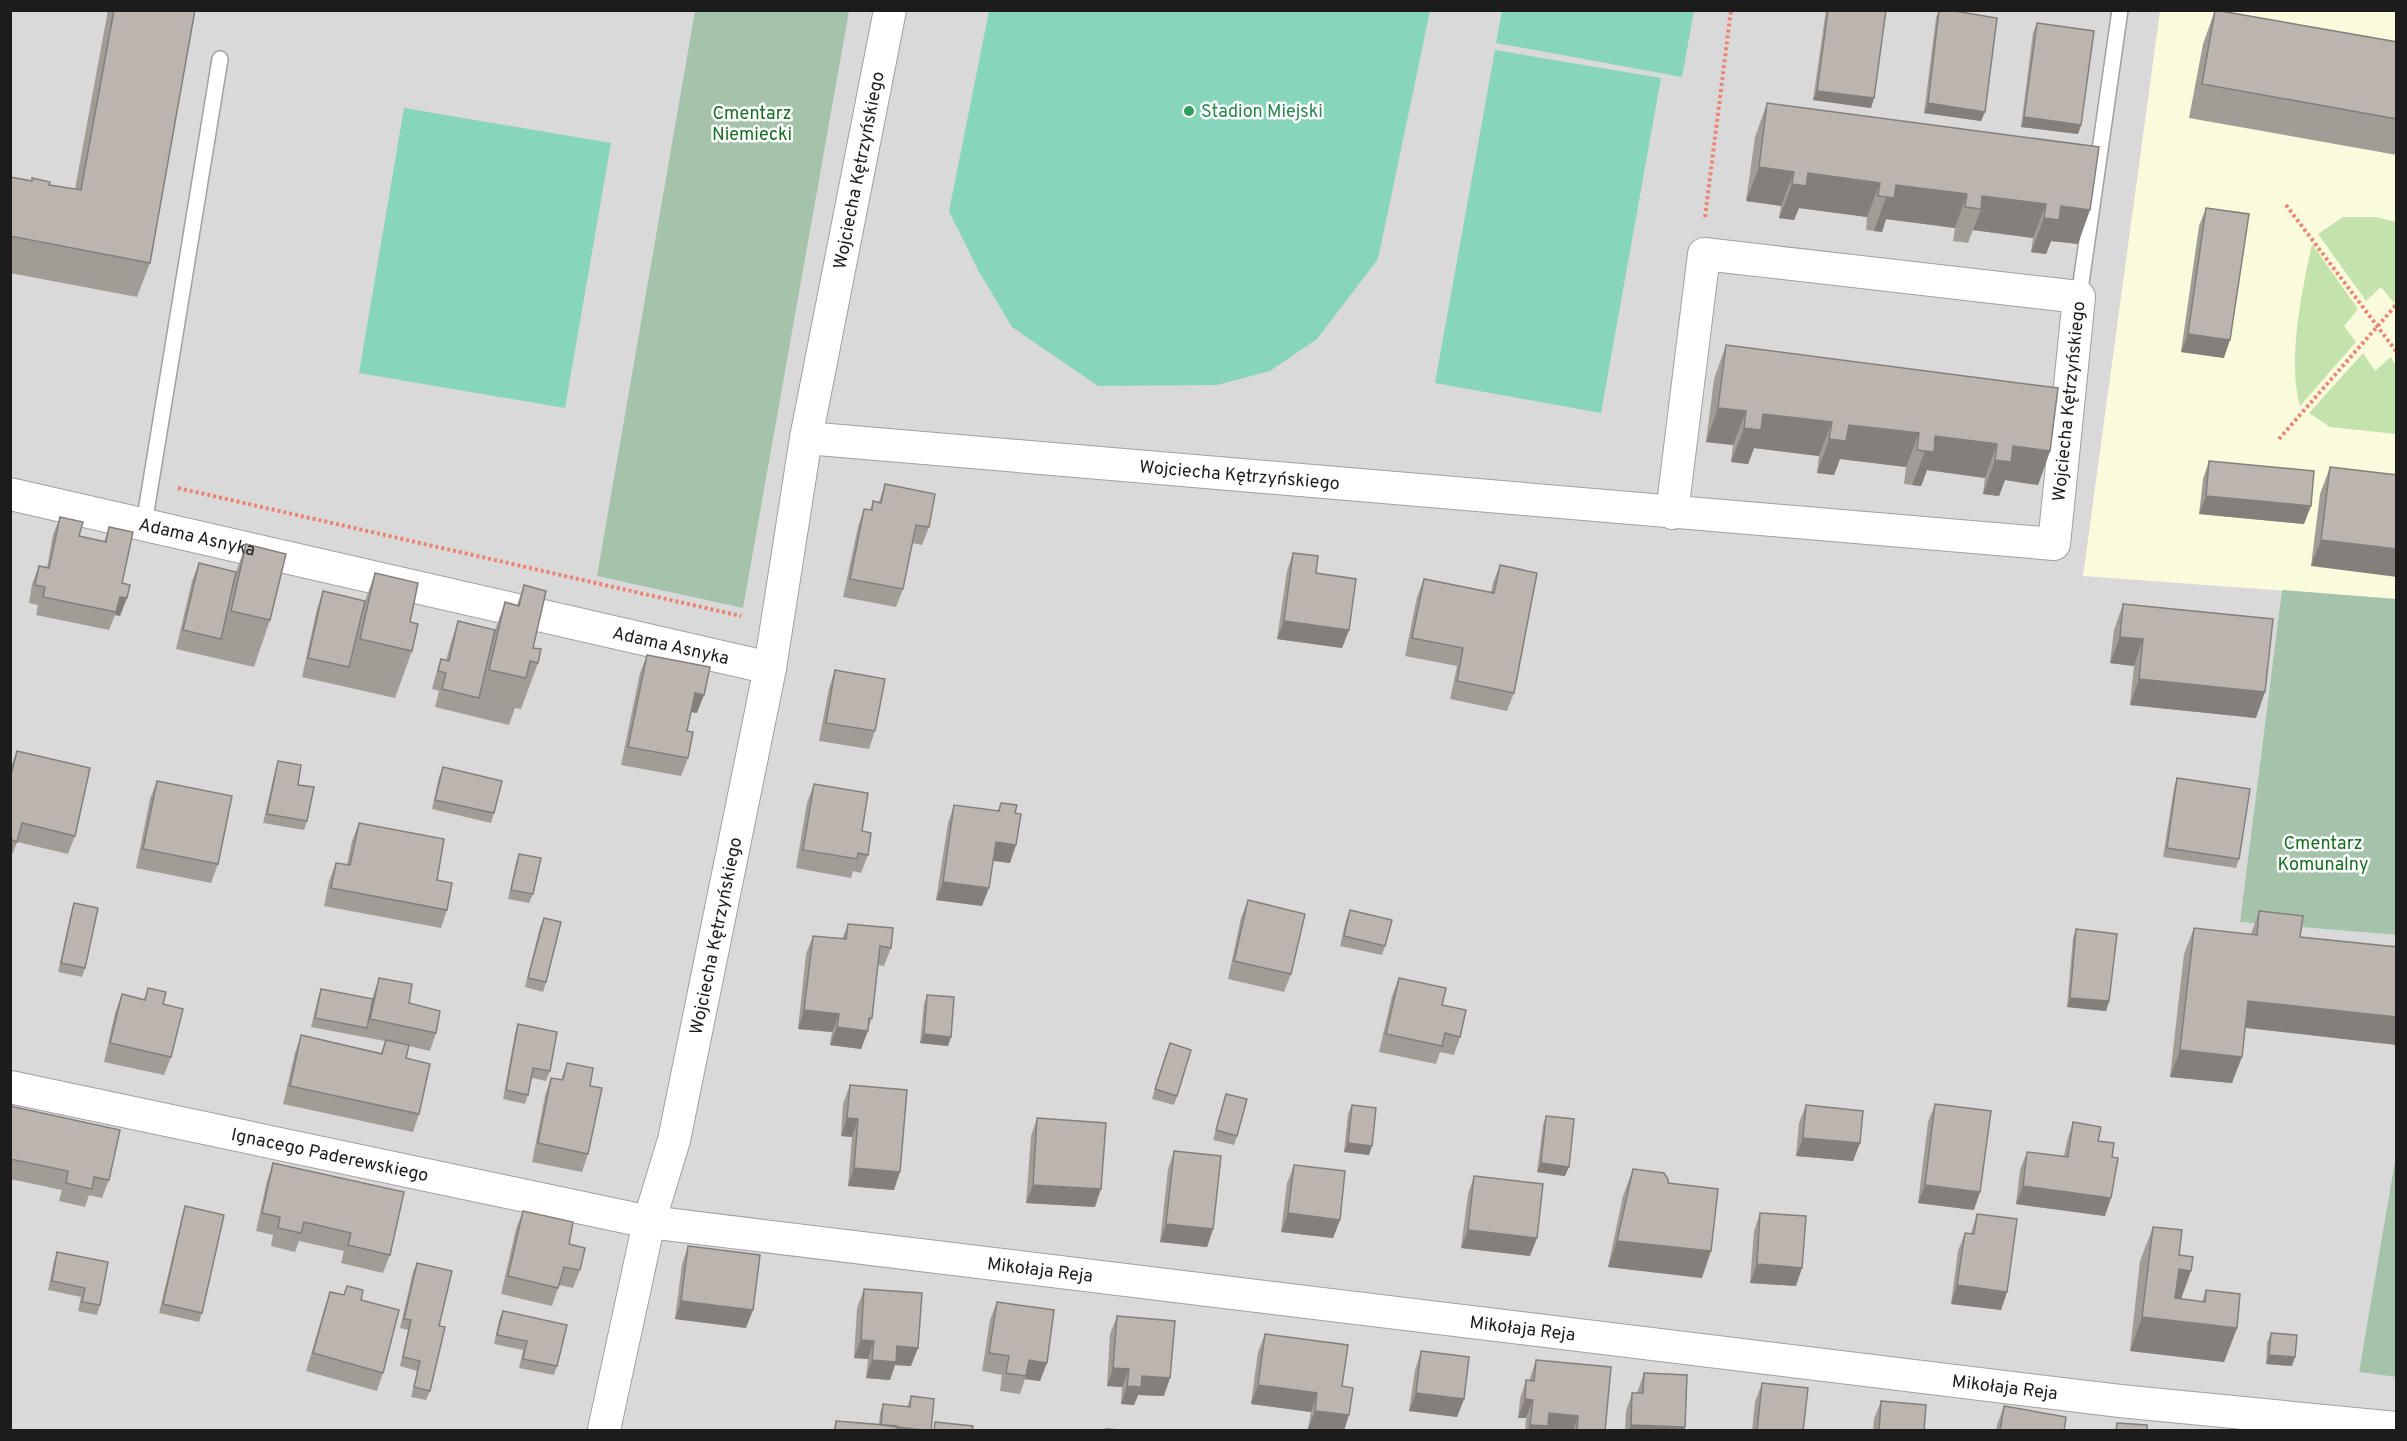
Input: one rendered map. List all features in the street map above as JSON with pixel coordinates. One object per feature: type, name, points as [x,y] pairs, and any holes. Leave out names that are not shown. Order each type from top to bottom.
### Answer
[{"type":"street","name":"Wojciecha Kętrzyńskiego","points":[[604,1431],[649,1222],[674,1140],[771,668],[806,438],[890,10]]},
{"type":"street","name":"Wojciecha Kętrzyńskiego","points":[[806,438],[2054,544],[2079,297],[1704,254]]},
{"type":"street","points":[[1672,513],[1704,254]]},
{"type":"street","name":"Adama Asnyka","points":[[10,494],[771,668]]},
{"type":"street","name":"Ignacego Paderewskiego","points":[[10,1087],[649,1222]]},
{"type":"street","name":"Mikołaja Reja","points":[[649,1222],[2108,1399],[2397,1428]]},
{"type":"lane","points":[[2079,297],[2120,10]]},
{"type":"lane","points":[[144,524],[220,59]]},
{"type":"path","points":[[1704,254],[1703,229],[1731,10]]},
{"type":"path","points":[[2286,205],[2397,351]]},
{"type":"path","points":[[2279,439],[2397,305]]},
{"type":"path","points":[[151,482],[740,616],[745,612]]},
{"type":"shaded area","points":[[10,11],[2396,11],[2396,599],[2282,590],[2240,922],[2396,935],[2396,1155],[2359,1372],[2396,1377],[2396,1430],[11,1430]]},
{"type":"shaded area","points":[[2160,11],[2396,11],[2396,599],[2083,576]]},
{"type":"green space","name":"Cmentarz Niemiecki","points":[[695,11],[849,11],[743,608],[597,576]]},
{"type":"green space","name":"Stadion Miejski","points":[[989,11],[1430,11],[1378,259],[1317,339],[1270,371],[1217,385],[1098,386],[1012,327],[978,270],[949,211]]},
{"type":"green space","points":[[1502,11],[1694,11],[1682,77],[1496,43]]},
{"type":"green space","points":[[1495,50],[1661,78],[1601,413],[1435,383]]},
{"type":"green space","points":[[404,108],[611,143],[565,408],[359,373]]},
{"type":"green space","points":[[2343,217],[2376,217],[2396,222],[2396,299],[2394,303],[2381,287],[2366,301],[2318,234]]},
{"type":"green space","points":[[2312,244],[2358,309],[2344,326],[2356,342],[2300,406],[2296,387],[2295,346],[2300,304]]},
{"type":"green space","points":[[2363,353],[2375,371],[2391,357],[2396,366],[2396,434],[2330,427],[2309,413]]},
{"type":"green space","name":"Cmentarz Komunalny","points":[[2282,590],[2396,599],[2396,935],[2240,922]]},
{"type":"green space","points":[[2396,1155],[2396,1377],[2359,1372]]},
{"type":"building","points":[[114,10],[195,10],[150,263],[10,236],[10,177],[32,181],[32,178],[50,182],[49,185],[81,190]]},
{"type":"building","points":[[1828,10],[1886,10],[1874,98],[1817,91]]},
{"type":"building","points":[[1939,10],[1997,18],[1985,112],[1928,103]]},
{"type":"building","points":[[2215,10],[2397,42],[2397,119],[2202,84]]},
{"type":"building","points":[[2037,23],[2094,31],[2081,125],[2024,117]]},
{"type":"building","points":[[1767,103],[2099,147],[2090,210],[2061,206],[2059,220],[2044,218],[2046,204],[1982,196],[1981,209],[1965,207],[1967,194],[1896,185],[1894,198],[1878,196],[1880,183],[1808,173],[1806,186],[1792,184],[1794,172],[1759,167]]},
{"type":"building","points":[[2206,208],[2249,214],[2230,340],[2188,334]]},
{"type":"building","points":[[1726,345],[2058,388],[2050,451],[2013,446],[2011,462],[1995,460],[1997,444],[1935,436],[1934,452],[1917,450],[1919,433],[1849,425],[1846,441],[1829,439],[1832,422],[1763,414],[1761,430],[1744,428],[1746,411],[1718,408]]},
{"type":"building","points":[[2209,461],[2314,471],[2311,506],[2206,496]]},
{"type":"building","points":[[2330,467],[2397,475],[2397,549],[2321,540]]},
{"type":"building","points":[[885,484],[935,494],[929,527],[916,525],[903,589],[850,579],[864,509],[872,510],[873,501],[881,503]]},
{"type":"building","points":[[60,517],[83,522],[79,536],[106,542],[109,527],[133,532],[122,583],[130,585],[127,598],[120,597],[116,612],[43,597],[45,587],[35,585],[39,566],[49,568]]},
{"type":"building","points":[[246,544],[286,554],[270,620],[231,611]]},
{"type":"building","points":[[1293,553],[1318,556],[1316,573],[1356,579],[1349,630],[1284,621]]},
{"type":"building","points":[[199,563],[236,572],[221,639],[183,630]]},
{"type":"building","points":[[1500,565],[1537,573],[1514,693],[1457,681],[1463,648],[1412,638],[1424,579],[1494,593]]},
{"type":"building","points":[[375,573],[418,583],[410,622],[418,624],[412,651],[360,639]]},
{"type":"building","points":[[524,585],[546,591],[533,648],[541,649],[538,663],[530,661],[526,678],[489,670],[505,602],[519,606]]},
{"type":"building","points":[[323,591],[365,601],[349,667],[308,658]]},
{"type":"building","points":[[2123,604],[2273,619],[2265,692],[2139,679],[2143,639],[2120,637]]},
{"type":"building","points":[[458,621],[495,630],[479,698],[442,689],[446,673],[438,671],[441,659],[449,661]]},
{"type":"building","points":[[647,655],[710,667],[704,695],[695,693],[687,731],[693,732],[688,758],[628,747]]},
{"type":"building","points":[[835,670],[885,679],[875,731],[826,723]]},
{"type":"building","points":[[17,751],[90,768],[75,836],[22,823],[17,842],[10,839],[10,779]]},
{"type":"building","points":[[278,761],[301,765],[298,785],[314,787],[307,821],[267,814]]},
{"type":"building","points":[[443,767],[502,781],[494,813],[435,800]]},
{"type":"building","points":[[2177,778],[2250,789],[2239,859],[2167,848]]},
{"type":"building","points":[[157,781],[232,796],[218,864],[143,849]]},
{"type":"building","points":[[814,784],[868,793],[862,831],[871,833],[868,855],[858,853],[857,859],[803,850]]},
{"type":"building","points":[[1001,803],[1017,805],[1015,813],[1021,814],[1016,845],[996,842],[989,888],[943,882],[954,805],[999,811]]},
{"type":"building","points":[[359,823],[444,839],[437,880],[452,883],[447,910],[331,888],[336,863],[350,865]]},
{"type":"building","points":[[519,854],[541,858],[533,894],[511,890]]},
{"type":"building","points":[[1248,900],[1305,914],[1291,974],[1234,961]]},
{"type":"building","points":[[74,903],[98,908],[85,968],[61,963]]},
{"type":"building","points":[[1350,910],[1392,920],[1385,946],[1344,936]]},
{"type":"building","points":[[2259,911],[2303,916],[2300,937],[2397,947],[2397,1017],[2248,1001],[2242,1057],[2180,1050],[2194,928],[2257,935]]},
{"type":"building","points":[[544,918],[561,922],[546,982],[528,978]]},
{"type":"building","points":[[848,924],[893,928],[891,948],[880,946],[872,1018],[869,1018],[868,1031],[837,1027],[839,1014],[804,1010],[813,936],[846,939]]},
{"type":"building","points":[[2076,929],[2117,934],[2109,1001],[2070,998]]},
{"type":"building","points":[[379,978],[412,984],[409,1003],[440,1011],[436,1033],[370,1019]]},
{"type":"building","points":[[1399,978],[1446,988],[1442,1005],[1466,1010],[1460,1037],[1445,1033],[1442,1046],[1386,1034]]},
{"type":"building","points":[[148,988],[166,992],[163,1004],[183,1009],[171,1057],[110,1043],[122,994],[145,1000]]},
{"type":"building","points":[[321,989],[373,999],[367,1028],[315,1018]]},
{"type":"building","points":[[927,995],[954,997],[951,1037],[924,1034]]},
{"type":"building","points":[[518,1024],[557,1032],[550,1071],[533,1068],[528,1095],[506,1090]]},
{"type":"building","points":[[301,1035],[382,1054],[386,1040],[409,1045],[406,1058],[430,1064],[419,1114],[290,1086]]},
{"type":"building","points":[[1170,1043],[1191,1050],[1177,1096],[1155,1089]]},
{"type":"building","points":[[567,1063],[593,1068],[590,1086],[602,1088],[588,1154],[538,1143],[551,1078],[563,1080]]},
{"type":"building","points":[[850,1085],[907,1090],[900,1172],[854,1168],[858,1119],[847,1118]]},
{"type":"building","points":[[1226,1094],[1247,1099],[1237,1136],[1216,1130]]},
{"type":"building","points":[[1935,1104],[1991,1111],[1980,1192],[1925,1185]]},
{"type":"building","points":[[1352,1105],[1376,1108],[1372,1146],[1348,1143]]},
{"type":"building","points":[[1806,1105],[1863,1111],[1860,1143],[1803,1138]]},
{"type":"building","points":[[10,1106],[120,1130],[109,1180],[94,1177],[92,1189],[66,1183],[68,1171],[10,1159]]},
{"type":"building","points":[[1546,1116],[1574,1119],[1569,1167],[1541,1163]]},
{"type":"building","points":[[1037,1118],[1106,1123],[1101,1189],[1033,1185]]},
{"type":"building","points":[[2073,1122],[2101,1127],[2098,1141],[2114,1143],[2112,1157],[2118,1158],[2111,1198],[2023,1186],[2027,1152],[2068,1157]]},
{"type":"building","points":[[1174,1151],[1221,1156],[1213,1229],[1166,1224]]},
{"type":"building","points":[[273,1163],[404,1192],[390,1255],[348,1245],[351,1233],[304,1222],[301,1233],[278,1228],[280,1217],[262,1213]]},
{"type":"building","points":[[1294,1165],[1345,1171],[1340,1220],[1288,1213]]},
{"type":"building","points":[[1633,1169],[1664,1173],[1668,1183],[1718,1189],[1711,1251],[1617,1241]]},
{"type":"building","points":[[1474,1176],[1543,1184],[1537,1238],[1468,1230]]},
{"type":"building","points":[[185,1206],[224,1215],[202,1313],[163,1304]]},
{"type":"building","points":[[523,1211],[573,1222],[569,1244],[585,1248],[580,1270],[564,1267],[558,1288],[508,1276]]},
{"type":"building","points":[[1760,1213],[1806,1216],[1802,1268],[1757,1264]]},
{"type":"building","points":[[1977,1214],[2017,1219],[2007,1292],[1957,1285],[1965,1233],[1974,1234]]},
{"type":"building","points":[[2153,1227],[2182,1230],[2179,1255],[2193,1257],[2191,1271],[2179,1269],[2175,1298],[2205,1302],[2206,1290],[2240,1294],[2237,1328],[2142,1317]]},
{"type":"building","points":[[688,1246],[760,1255],[753,1310],[681,1301]]},
{"type":"building","points":[[57,1252],[108,1262],[100,1305],[82,1302],[85,1288],[52,1281]]},
{"type":"building","points":[[417,1263],[452,1271],[439,1326],[445,1327],[430,1391],[414,1387],[420,1361],[403,1357],[411,1320],[404,1319]]},
{"type":"building","points":[[347,1286],[363,1290],[361,1300],[399,1310],[383,1373],[313,1353],[330,1292],[344,1295]]},
{"type":"building","points":[[864,1289],[922,1293],[918,1348],[897,1346],[896,1362],[872,1360],[874,1341],[861,1340]]},
{"type":"building","points":[[997,1302],[1054,1310],[1047,1363],[1029,1360],[1026,1376],[1006,1373],[1009,1356],[989,1353]]},
{"type":"building","points":[[503,1311],[567,1325],[557,1366],[523,1359],[527,1341],[497,1335]]},
{"type":"building","points":[[1117,1316],[1175,1321],[1170,1378],[1142,1376],[1141,1387],[1127,1386],[1129,1369],[1113,1368]]},
{"type":"building","points":[[2271,1333],[2297,1335],[2295,1357],[2269,1355]]},
{"type":"building","points":[[1265,1334],[1348,1345],[1342,1386],[1353,1388],[1349,1415],[1315,1411],[1317,1393],[1258,1385]]},
{"type":"building","points":[[1421,1351],[1469,1357],[1464,1399],[1416,1393]]},
{"type":"building","points":[[1536,1360],[1611,1367],[1605,1431],[1577,1430],[1578,1416],[1549,1413],[1548,1426],[1530,1425],[1533,1400],[1525,1399],[1526,1380],[1534,1381]]},
{"type":"building","points":[[1644,1373],[1687,1375],[1685,1427],[1631,1425],[1632,1393],[1643,1393]]},
{"type":"building","points":[[1762,1383],[1808,1388],[1803,1431],[1757,1431]]},
{"type":"building","points":[[911,1396],[934,1399],[931,1431],[881,1425],[883,1404],[910,1407]]},
{"type":"building","points":[[1881,1401],[1926,1405],[1924,1431],[1879,1431]]},
{"type":"building","points":[[2004,1406],[2066,1417],[2064,1431],[2000,1431]]},
{"type":"building","points":[[836,1421],[897,1426],[897,1431],[835,1431]]},
{"type":"building","points":[[935,1422],[973,1426],[972,1431],[934,1431]]},
{"type":"building","points":[[2117,1423],[2147,1425],[2147,1431],[2116,1431]]},
{"type":"building","points":[[1106,1429],[1134,1431],[1106,1431]]},
{"type":"place","name":"Stadion Miejski","points":[[1189,111]]}]
